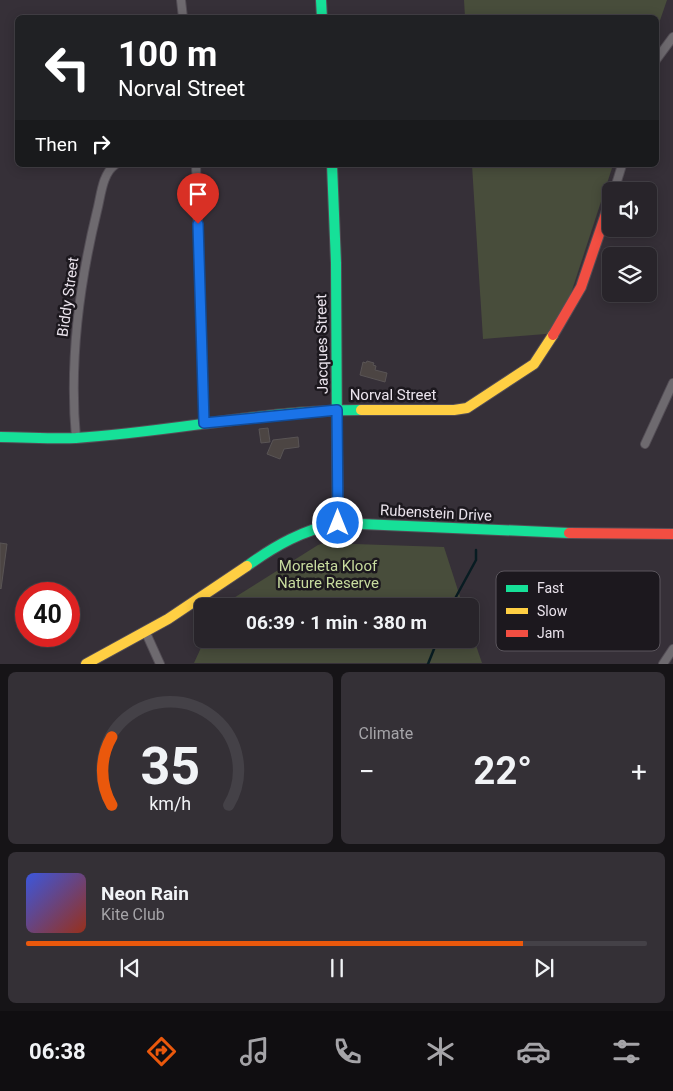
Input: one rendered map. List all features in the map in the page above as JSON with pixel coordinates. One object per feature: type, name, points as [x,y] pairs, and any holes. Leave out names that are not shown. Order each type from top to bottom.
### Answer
[{"type":"street","points":[[181,0],[183,15]]},
{"type":"street","points":[[321,0],[322,15]]},
{"type":"street","points":[[659,56],[673,37]]},
{"type":"street","name":"Biddy Street","points":[[76,438],[72,404],[73,361],[81,291],[90,241],[104,183],[108,171],[113,167]]},
{"type":"street","points":[[196,167],[204,423]]},
{"type":"street","name":"Jacques Street","points":[[332,167],[338,523]]},
{"type":"street","points":[[617,182],[621,167]]},
{"type":"street","name":"Norval Street","points":[[0,436],[76,438],[337,410],[461,410],[474,405],[534,364],[553,337],[581,287],[602,225]]},
{"type":"street","points":[[645,444],[673,383]]},
{"type":"street","name":"Rubenstein Drive","points":[[86,664],[146,632],[300,532],[338,523],[510,532],[673,534]]},
{"type":"street","points":[[146,632],[160,664]]},
{"type":"street","points":[[663,664],[673,649]]},
{"type":"green space","points":[[464,0],[667,0],[659,23],[659,15],[465,15]]},
{"type":"green space","points":[[472,167],[612,167],[607,182],[602,182],[602,199],[558,333],[483,339]]},
{"type":"green space","name":"Moreleta Kloof Nature Reserve","points":[[324,543],[444,547],[460,598],[234,598]]},
{"type":"green space","points":[[201,648],[477,648],[482,663],[194,663]]},
{"type":"building","points":[[367,361],[374,363],[373,365],[376,366],[375,370],[387,373],[385,382],[360,375],[363,362],[366,363]]},
{"type":"building","points":[[268,428],[270,442],[261,443],[259,429]]},
{"type":"building","points":[[298,437],[299,447],[284,449],[280,459],[267,454],[273,440]]},
{"type":"building","points":[[0,543],[7,544],[1,589],[0,588]]},
{"type":"waterway","points":[[455,598],[476,560],[476,550]]},
{"type":"waterway","points":[[428,664],[434,648]]},
{"type":"traffic: fast","points":[[321,0],[322,15]]},
{"type":"traffic: fast","points":[[332,167],[336,263],[337,447]]},
{"type":"traffic: fast","points":[[0,437],[76,438],[254,417],[361,410]]},
{"type":"traffic: fast","points":[[247,566],[290,539],[338,523],[569,533]]},
{"type":"traffic: slow","points":[[361,410],[454,410],[467,408],[534,364],[553,335]]},
{"type":"traffic: slow","points":[[337,447],[338,523]]},
{"type":"traffic: slow","points":[[86,664],[168,619],[247,566]]},
{"type":"traffic: jam","points":[[553,335],[581,287],[602,225]]},
{"type":"traffic: jam","points":[[569,533],[673,534]]},
{"type":"route","points":[[198,224],[204,423],[337,410],[338,523]]}]
